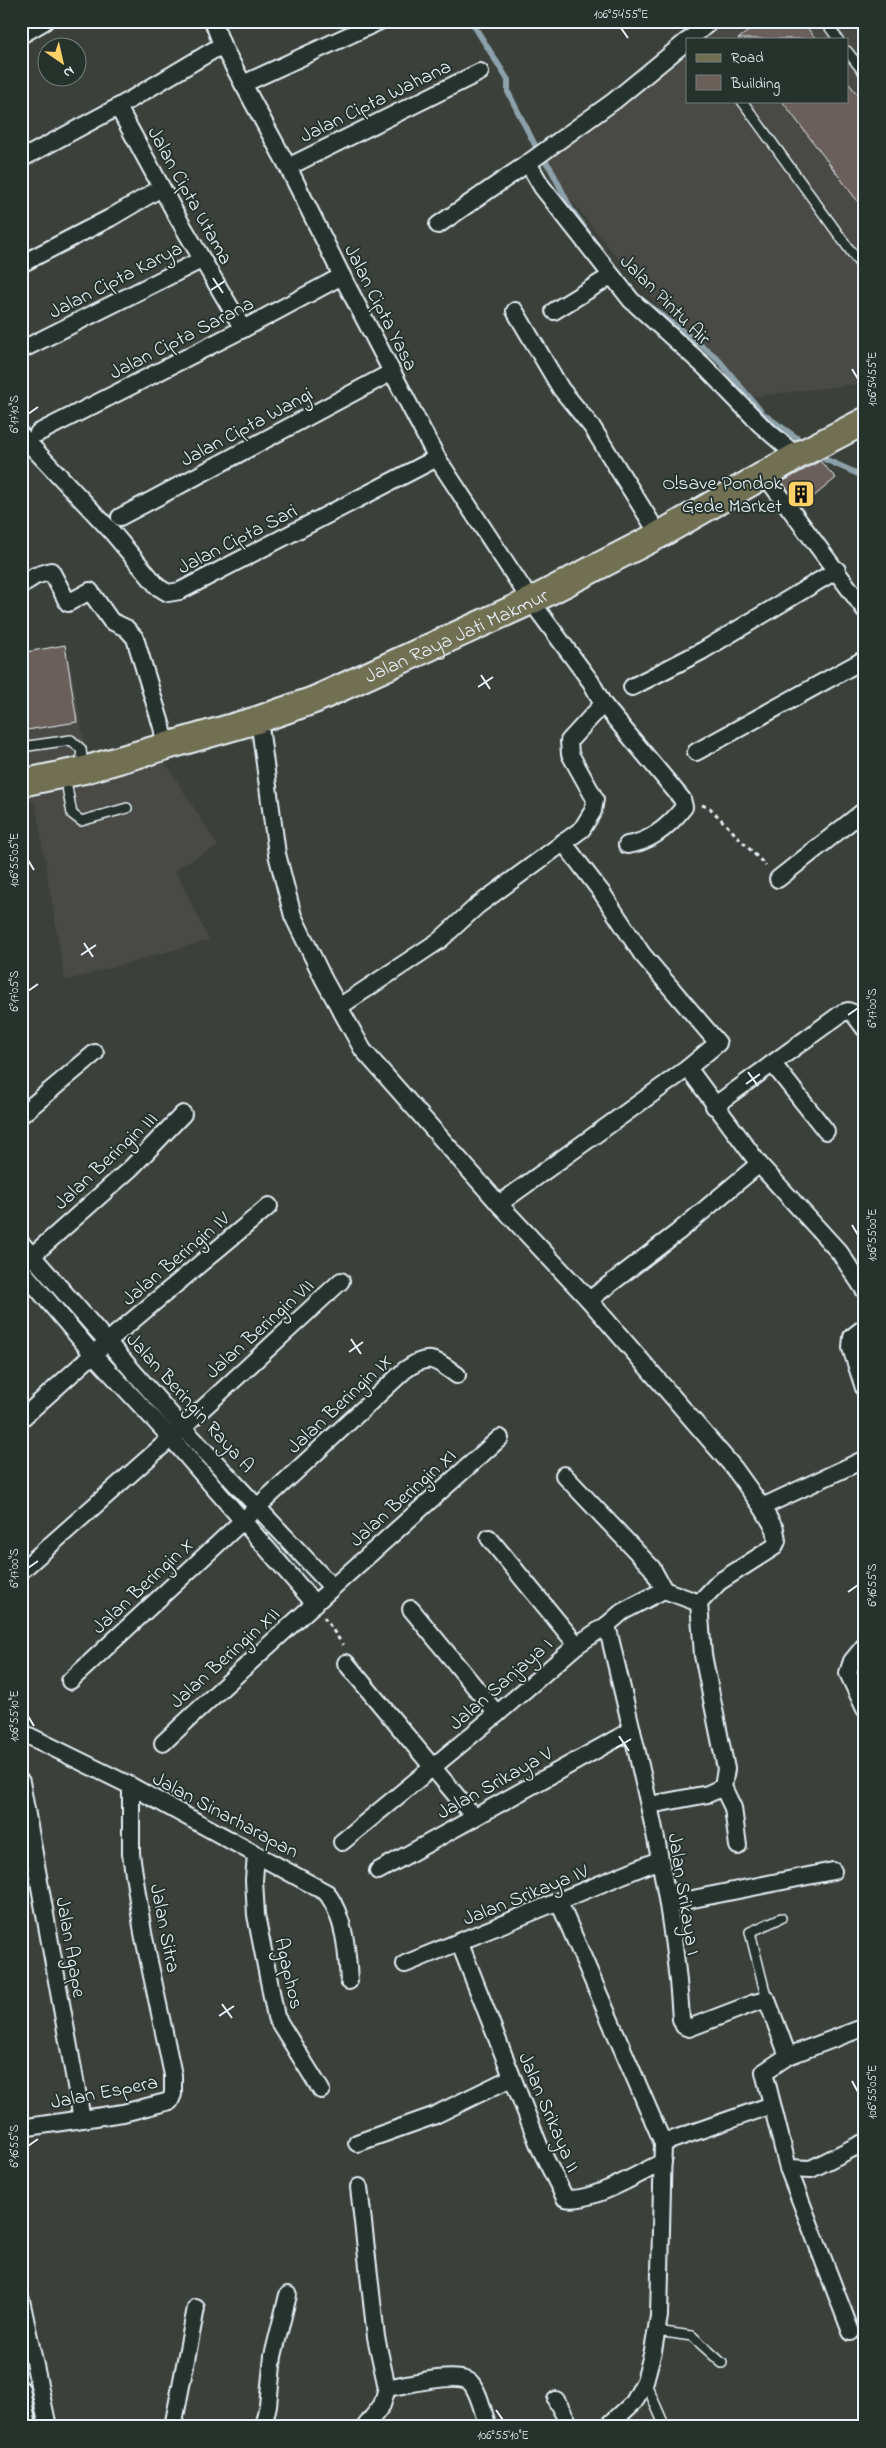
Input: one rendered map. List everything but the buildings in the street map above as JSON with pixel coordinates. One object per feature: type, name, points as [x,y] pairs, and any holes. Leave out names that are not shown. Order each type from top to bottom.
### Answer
[{"type":"main road","name":"Jalan Raya Jati Makmur","points":[[21,783],[74,772],[166,746],[257,720],[314,700],[531,601],[659,535],[764,474],[865,422]]},
{"type":"street","points":[[21,35],[45,21]]},
{"type":"street","name":"Jalan Cipta Yasa","points":[[213,21],[222,44],[288,167],[342,276],[437,458],[531,601],[591,682],[603,704],[682,799]]},
{"type":"street","points":[[243,84],[380,21]]},
{"type":"street","points":[[691,38],[712,21]]},
{"type":"street","points":[[438,225],[614,101],[686,42]]},
{"type":"street","points":[[21,159],[118,107],[222,44]]},
{"type":"street","name":"Jalan Cipta Wahana","points":[[288,167],[480,72]]},
{"type":"street","name":"Jalan Cipta Utama","points":[[118,107],[161,188],[243,329]]},
{"type":"street","name":"Jalan Pintu Air","points":[[536,157],[538,180],[631,300],[704,366],[761,425],[797,456]]},
{"type":"street","points":[[21,264],[110,218],[161,188]]},
{"type":"street","name":"Jalan Cipta Karya","points":[[21,350],[202,260]]},
{"type":"street","name":"Jalan Cipta Sarana","points":[[38,433],[243,329],[342,276]]},
{"type":"street","points":[[554,311],[611,276]]},
{"type":"street","points":[[515,311],[561,389],[592,427],[659,535]]},
{"type":"street","name":"Jalan Cipta Wangi","points":[[120,517],[392,372]]},
{"type":"street","name":"Jalan Cipta Sari","points":[[21,435],[112,532],[158,587],[168,593],[180,591],[437,458]]},
{"type":"street","points":[[764,474],[865,610]]},
{"type":"street","points":[[632,687],[702,651],[779,602],[837,570]]},
{"type":"street","points":[[21,585],[35,576],[51,571],[68,602],[90,591],[111,621],[126,628],[135,638],[166,746]]},
{"type":"street","points":[[696,752],[865,659]]},
{"type":"street","points":[[339,1007],[440,940],[477,906],[582,829],[593,811],[595,799],[570,754],[569,742],[603,704]]},
{"type":"street","points":[[257,720],[262,734],[278,854],[293,916],[363,1050],[499,1204],[588,1300],[734,1468],[775,1529],[776,1541],[774,1547],[719,1582],[699,1603],[703,1655],[726,1769],[723,1787],[732,1808],[738,1846]]},
{"type":"street","points":[[627,844],[640,843],[666,827],[684,807],[682,799]]},
{"type":"street","points":[[778,879],[863,815]]},
{"type":"street","points":[[499,1204],[688,1068],[718,1043],[642,954],[602,893],[563,842]]},
{"type":"street","points":[[714,1106],[842,1013],[848,1011],[853,1013],[865,1029]]},
{"type":"street","points":[[21,1115],[95,1053]]},
{"type":"street","points":[[773,1064],[826,1131]]},
{"type":"street","points":[[688,1068],[714,1106],[759,1164],[800,1212],[840,1253],[865,1291]]},
{"type":"street","name":"Jalan Beringin III","points":[[27,1260],[131,1168],[183,1114]]},
{"type":"street","points":[[588,1300],[678,1232],[759,1164]]},
{"type":"street","name":"Jalan Beringin IV","points":[[21,1419],[108,1341],[269,1206]]},
{"type":"street","name":"Jalan Beringin Raya A","points":[[21,1243],[27,1260],[108,1341],[182,1426],[332,1588]]},
{"type":"street","points":[[21,1269],[93,1354],[171,1438],[315,1604]]},
{"type":"street","name":"Jalan Beringin VII","points":[[21,1571],[171,1438],[341,1282]]},
{"type":"street","points":[[865,1327],[852,1337],[851,1348],[865,1391]]},
{"type":"street","name":"Jalan Beringin IX","points":[[243,1521],[416,1362],[426,1359],[436,1360],[457,1375]]},
{"type":"street","name":"Jalan Beringin XI","points":[[315,1604],[500,1438]]},
{"type":"street","points":[[762,1507],[865,1459]]},
{"type":"street","points":[[564,1474],[652,1568],[664,1590],[699,1603]]},
{"type":"street","name":"Jalan Beringin X","points":[[70,1681],[243,1521]]},
{"type":"street","points":[[489,1538],[577,1645]]},
{"type":"street","name":"Jalan Sanjaya I","points":[[342,1842],[498,1714],[577,1645],[607,1625],[622,1612],[664,1590]]},
{"type":"street","name":"Jalan Beringin XII","points":[[162,1742],[270,1642],[315,1604]]},
{"type":"street","points":[[411,1609],[498,1714]]},
{"type":"street","name":"Jalan Srikaya I","points":[[607,1625],[650,1805],[668,1904],[681,2019],[684,2026],[689,2028],[754,2003],[767,2000]]},
{"type":"street","points":[[865,1645],[852,1661],[848,1673],[865,1709]]},
{"type":"street","points":[[346,1663],[474,1817]]},
{"type":"street","name":"Jalan Srikaya V","points":[[378,1872],[632,1730]]},
{"type":"street","name":"Jalan Sinarharapan","points":[[21,1732],[131,1786],[327,1893],[336,1907],[346,1943],[349,1981]]},
{"type":"street","name":"Jalan Agape","points":[[21,1782],[82,2119]]},
{"type":"street","name":"Jalan Sitra","points":[[131,1786],[132,1864],[143,1932],[173,2076]]},
{"type":"street","points":[[650,1805],[708,1794],[723,1787]]},
{"type":"street","name":"Agaphos","points":[[256,1855],[254,1880],[256,1915],[276,2017],[321,2090]]},
{"type":"street","name":"Jalan Srikaya IV","points":[[405,1964],[460,1944],[659,1860]]},
{"type":"street","points":[[668,1904],[833,1871]]},
{"type":"street","points":[[559,1902],[663,2143],[660,2316],[645,2381],[634,2402],[607,2427]]},
{"type":"street","name":"Jalan Srikaya II","points":[[460,1944],[511,2078],[540,2148],[565,2198],[573,2200],[587,2198],[663,2162]]},
{"type":"street","points":[[767,2000],[788,2056]]},
{"type":"street","points":[[851,2332],[788,2168],[764,2072],[788,2056],[865,2027]]},
{"type":"street","name":"Jalan Espera","points":[[21,2128],[123,2113],[170,2101],[173,2094],[173,2076]]},
{"type":"street","points":[[357,2143],[433,2116],[511,2078]]},
{"type":"street","points":[[663,2143],[772,2105]]},
{"type":"street","points":[[788,2168],[811,2169],[865,2142]]},
{"type":"street","points":[[359,2188],[376,2337],[387,2388],[382,2405],[365,2427]]},
{"type":"street","points":[[263,2427],[268,2405],[272,2356],[288,2295]]},
{"type":"street","points":[[21,2300],[48,2427]]},
{"type":"street","points":[[173,2427],[196,2308]]},
{"type":"street","points":[[387,2388],[455,2377],[466,2379],[477,2395],[488,2427]]},
{"type":"street","points":[[21,2389],[28,2427]]},
{"type":"street","points":[[556,2400],[571,2427]]},
{"type":"lane","points":[[825,21],[837,38]]},
{"type":"lane","points":[[848,52],[865,74]]},
{"type":"lane","points":[[743,102],[865,270]]},
{"type":"lane","points":[[21,746],[71,740],[76,742],[81,749],[74,772],[72,814],[76,819],[81,820],[127,808]]},
{"type":"lane","points":[[767,2000],[750,1932],[781,1918]]},
{"type":"lane","points":[[656,2331],[692,2336],[722,2362]]},
{"type":"lane","points":[[645,2381],[665,2427]]},
{"type":"path","points":[[682,799],[710,808],[747,844],[778,879]]},
{"type":"path","points":[[315,1604],[347,1652],[344,1658],[346,1663]]},
{"type":"shaded area","points":[[719,21],[865,21],[865,383],[749,397],[640,286],[536,157],[686,46],[686,102],[848,102],[848,38],[697,38]]},
{"type":"shaded area","points":[[68,653],[89,766],[159,752],[218,846],[175,869],[209,940],[65,981],[35,801],[21,803],[21,659]]},
{"type":"waterway","points":[[471,21],[508,80],[508,92],[537,149],[551,169],[571,209],[588,233]]},
{"type":"waterway","points":[[641,299],[716,357],[763,414],[801,441]]},
{"type":"waterway","points":[[820,457],[865,477]]},
{"type":"place","name":"O!save Pondok Gede Market","points":[[801,494]]}]
